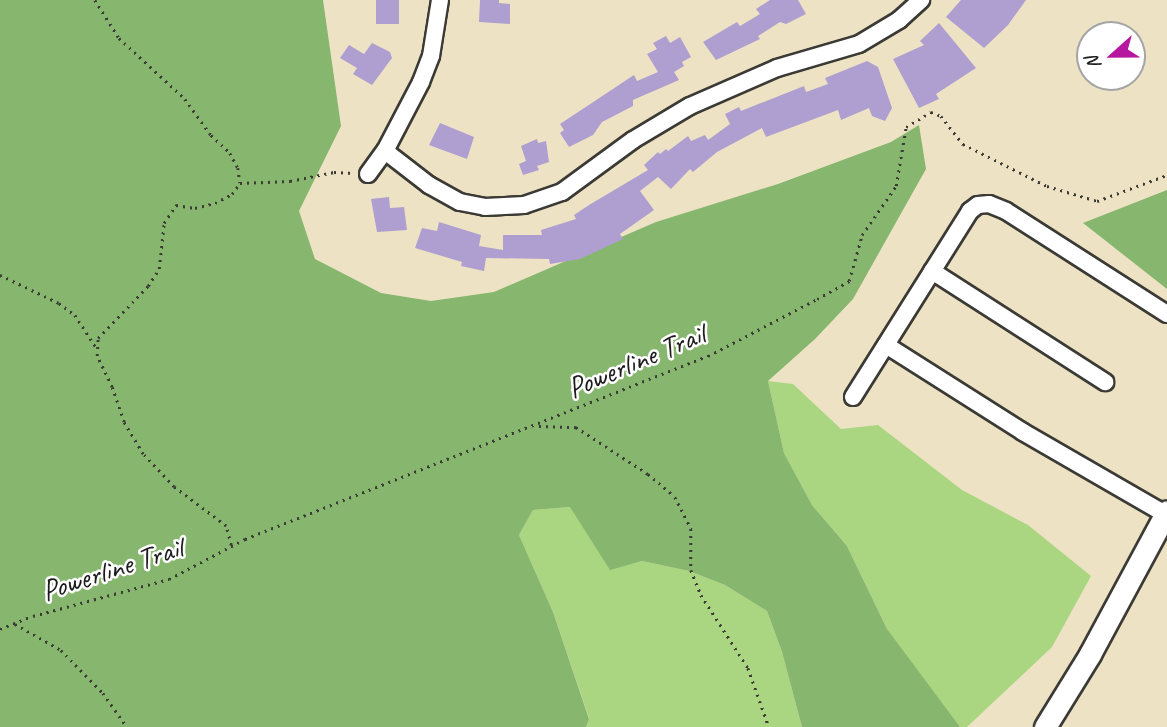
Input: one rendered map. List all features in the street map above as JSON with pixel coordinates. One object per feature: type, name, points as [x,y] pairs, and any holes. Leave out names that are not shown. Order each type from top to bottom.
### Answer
[{"type":"street","points":[[368,174],[385,151],[412,103],[431,56],[440,0]]},
{"type":"street","points":[[385,151],[429,185],[460,202],[501,207],[536,202],[562,192],[633,140],[690,106],[777,68],[859,44],[899,20],[921,0]]},
{"type":"street","points":[[853,397],[970,211],[978,205],[989,204],[1006,211],[1167,314]]},
{"type":"street","points":[[932,271],[1105,383]]},
{"type":"street","points":[[887,345],[1023,432],[1166,513],[1090,654],[1045,727]]},
{"type":"path","points":[[95,0],[119,38],[185,99],[211,135],[230,153],[238,168],[240,183],[232,194],[215,203],[195,208],[176,205],[168,214],[159,269],[148,286],[107,325],[96,348]]},
{"type":"path","name":"Powerline Trail","points":[[0,629],[169,579],[231,546],[709,356],[849,281],[862,235],[896,186],[906,127],[931,112],[941,116],[963,144],[1047,186],[1097,201],[1167,175]]},
{"type":"path","points":[[240,183],[290,181],[334,172],[368,174]]},
{"type":"path","points":[[0,275],[59,303],[75,315],[96,348],[124,422],[143,454],[174,487],[226,526],[231,546]]},
{"type":"path","points":[[530,428],[547,425],[576,427],[648,474],[675,497],[691,529],[691,570],[701,595],[748,668],[769,727]]},
{"type":"path","points":[[15,623],[61,649],[103,693],[127,727]]},
{"type":"green space","points":[[0,0],[323,0],[341,126],[299,211],[315,259],[381,293],[431,301],[494,292],[656,222],[778,184],[891,142],[919,125],[926,169],[853,299],[815,339],[768,381],[784,453],[812,505],[847,546],[887,629],[960,727],[802,727],[782,652],[767,611],[725,585],[689,571],[642,561],[610,570],[570,507],[533,510],[519,535],[553,612],[589,719],[586,727],[0,727]]},
{"type":"green space","points":[[1167,190],[1167,289],[1083,223]]},
{"type":"green space","points":[[768,381],[793,384],[841,429],[878,425],[962,490],[1028,525],[1091,576],[1052,647],[967,727],[960,727],[921,678],[887,629],[847,546],[812,505],[784,453]]},
{"type":"green space","points":[[571,507],[610,569],[642,561],[689,571],[725,585],[767,611],[782,652],[802,727],[586,727],[589,718],[553,612],[519,535],[533,510]]},
{"type":"building","points":[[376,0],[399,0],[399,24],[376,24]]},
{"type":"building","points":[[480,0],[499,0],[499,3],[510,4],[510,24],[479,22]]},
{"type":"building","points":[[770,0],[798,0],[806,14],[786,24],[780,22],[758,36],[760,39],[716,60],[703,42],[737,22],[740,26],[760,14],[756,9]]},
{"type":"building","points":[[961,0],[1026,0],[1008,25],[984,48],[946,17]]},
{"type":"building","points":[[939,23],[976,68],[936,94],[939,99],[919,108],[893,59],[924,45],[920,41]]},
{"type":"building","points":[[666,36],[670,43],[680,37],[691,57],[682,62],[684,66],[674,72],[679,80],[633,100],[633,106],[602,122],[593,135],[569,147],[560,133],[564,130],[560,124],[634,75],[637,81],[658,72],[647,54],[657,49],[653,43]]},
{"type":"building","points":[[372,43],[390,52],[392,58],[372,85],[353,74],[357,68],[340,58],[349,45],[364,54]]},
{"type":"building","points":[[867,61],[878,67],[892,108],[885,121],[872,116],[869,108],[841,120],[838,110],[766,137],[762,128],[717,152],[693,172],[690,169],[671,189],[658,177],[640,191],[654,210],[620,234],[623,239],[580,259],[550,264],[549,259],[486,258],[484,271],[461,266],[462,262],[415,248],[422,228],[437,231],[439,222],[481,235],[479,246],[503,250],[503,235],[542,235],[541,230],[576,219],[574,215],[648,170],[644,165],[658,152],[660,154],[666,149],[668,151],[688,136],[691,141],[705,135],[708,140],[730,124],[725,114],[739,107],[741,111],[804,86],[806,92],[828,84],[825,78]]},
{"type":"building","points":[[440,123],[474,137],[467,159],[429,145]]},
{"type":"building","points":[[537,139],[538,143],[546,141],[549,162],[537,166],[539,170],[523,175],[519,164],[526,161],[521,146]]},
{"type":"building","points":[[389,197],[390,208],[404,207],[407,230],[377,232],[371,199]]}]
